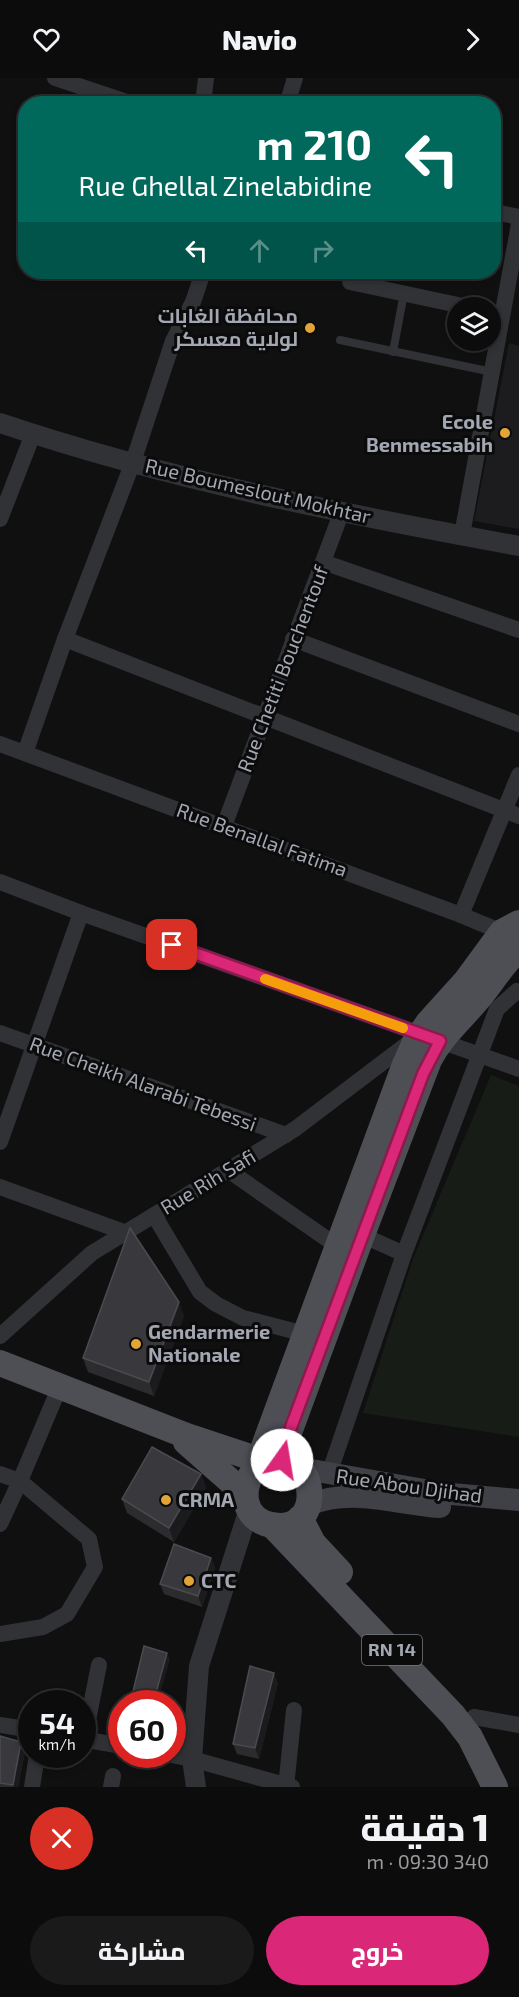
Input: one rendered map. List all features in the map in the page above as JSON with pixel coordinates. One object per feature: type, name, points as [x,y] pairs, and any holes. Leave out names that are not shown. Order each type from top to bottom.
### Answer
[{"type":"main road","points":[[272,1464],[305,1334],[404,1067],[430,1037],[466,981],[515,937]]},
{"type":"main road","points":[[272,1464],[306,1476],[310,1485],[311,1495],[304,1512],[283,1526],[259,1514],[249,1476],[272,1464],[290,1430],[423,1074],[430,1037]]},
{"type":"main road","name":"RN 14","points":[[0,1364],[211,1445],[272,1464]]},
{"type":"main road","name":"RN 14","points":[[164,1427],[206,1458],[453,1715],[470,1737],[495,1787]]},
{"type":"main road","name":"Rue Abou Djihad","points":[[272,1464],[441,1493],[519,1500]]},
{"type":"main road","name":"Rue Abou Djihad","points":[[304,1512],[331,1497],[354,1496],[419,1506],[519,1513]]},
{"type":"main road","name":"RN 14","points":[[304,1512],[305,1530],[318,1549],[450,1688],[474,1717],[491,1744],[510,1787]]},
{"type":"street","points":[[55,78],[109,96]]},
{"type":"street","points":[[204,96],[206,78]]},
{"type":"street","points":[[289,96],[295,78]]},
{"type":"street","points":[[501,213],[519,217]]},
{"type":"street","points":[[501,297],[517,243],[519,224]]},
{"type":"street","points":[[25,753],[65,639],[133,462],[173,341],[193,302],[201,279]]},
{"type":"street","points":[[350,282],[447,302]]},
{"type":"street","points":[[462,535],[492,372],[493,351]]},
{"type":"street","name":"Rue Boumeslout Mokhtar","points":[[0,423],[220,486],[519,546]]},
{"type":"street","points":[[0,519],[33,434]]},
{"type":"street","name":"Rue Chetiti Bouchentouf","points":[[224,826],[342,511]]},
{"type":"street","points":[[323,562],[519,630]]},
{"type":"street","points":[[65,639],[512,813]]},
{"type":"street","points":[[294,639],[519,724]]},
{"type":"street","name":"Rue Benallal Fatima","points":[[0,744],[224,826],[515,937]]},
{"type":"street","points":[[461,915],[512,813],[519,775]]},
{"type":"street","points":[[0,882],[519,1069]]},
{"type":"street","points":[[0,1142],[81,913]]},
{"type":"street","points":[[329,1474],[404,1254],[496,1009],[517,991],[519,992]]},
{"type":"street","name":"Rue Cheikh Alarabi Tebessi","points":[[0,1033],[286,1135]]},
{"type":"street","name":"Rue Rih Safi","points":[[0,1336],[92,1253],[286,1135],[430,1037]]},
{"type":"street","points":[[228,1170],[337,1246]]},
{"type":"street","points":[[0,1187],[124,1232]]},
{"type":"street","points":[[154,1215],[200,1292],[216,1304],[243,1318],[305,1334]]},
{"type":"street","points":[[362,1235],[404,1254]]},
{"type":"street","points":[[0,1524],[60,1386]]},
{"type":"street","points":[[0,1474],[20,1481],[89,1539],[95,1567],[67,1614],[44,1627],[0,1635]]},
{"type":"street","points":[[196,1787],[192,1759],[199,1666],[232,1561],[259,1514]]},
{"type":"street","points":[[94,1690],[99,1665]]},
{"type":"street","points":[[186,1758],[288,1787],[294,1710]]},
{"type":"street","points":[[474,1717],[519,1725]]},
{"type":"street","points":[[0,1725],[18,1728]]},
{"type":"street","points":[[32,1787],[35,1768]]},
{"type":"lane","points":[[393,352],[404,293]]},
{"type":"lane","points":[[340,340],[492,372]]},
{"type":"shaded area","name":"Ecole Benmessabih","points":[[509,343],[519,346],[519,529],[474,521]]},
{"type":"shaded area","points":[[491,1075],[519,1086],[519,1437],[363,1413],[413,1259]]},
{"type":"building","name":"Gendarmerie Nationale","points":[[130,1228],[179,1302],[149,1382],[83,1358]]},
{"type":"building","name":"CRMA","points":[[152,1447],[201,1474],[169,1528],[122,1499]]},
{"type":"building","name":"CTC","points":[[174,1544],[211,1558],[198,1596],[160,1584]]},
{"type":"building","points":[[144,1646],[167,1653],[157,1690],[133,1690]]},
{"type":"building","points":[[250,1666],[274,1673],[255,1748],[233,1744]]},
{"type":"building","points":[[0,1736],[18,1741],[18,1758],[13,1785],[0,1783]]},
{"type":"slow traffic","points":[[265,979],[403,1028]]},
{"type":"place","name":"محافظة الغابات لولاية معسكر","points":[[310,328]]},
{"type":"place","name":"Ecole Benmessabih","points":[[505,433]]},
{"type":"place","name":"Gendarmerie Nationale","points":[[136,1344]]},
{"type":"place","name":"CRMA","points":[[166,1500]]},
{"type":"place","name":"CTC","points":[[189,1581]]},
{"type":"route","points":[[172,945],[440,1041],[423,1074],[362,1235],[290,1430],[282,1460]]}]
